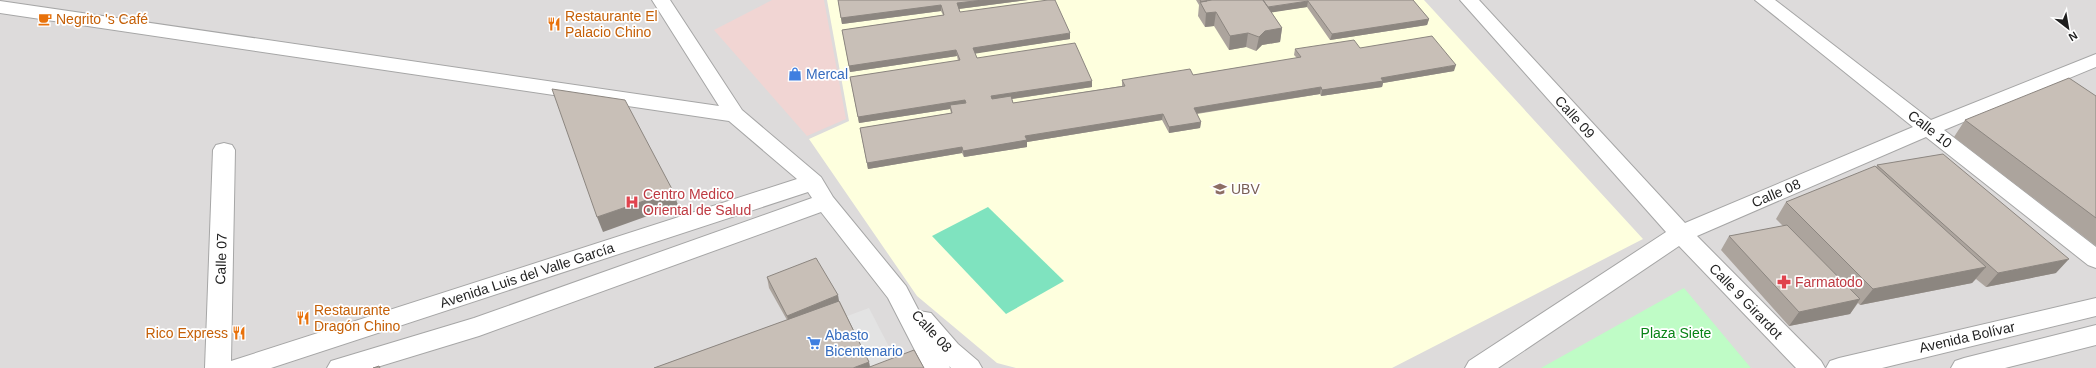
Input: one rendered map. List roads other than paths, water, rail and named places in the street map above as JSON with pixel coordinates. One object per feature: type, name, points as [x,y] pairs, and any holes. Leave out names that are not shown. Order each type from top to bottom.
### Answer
[{"type":"street","points":[[661,0],[735,115],[778,150],[813,182],[825,202],[897,292],[937,368]]},
{"type":"street","name":"Calle 09","points":[[1470,0],[1681,234]]},
{"type":"street","name":"Calle 10","points":[[1764,0],[2096,259]]},
{"type":"street","points":[[0,7],[735,115]]},
{"type":"street","name":"Calle 08","points":[[1478,368],[1681,234],[1929,128],[2096,60]]},
{"type":"street","name":"Calle 07","points":[[218,368],[224,150]]},
{"type":"street","name":"Avenida Luis del Valle García","points":[[240,368],[813,182]]},
{"type":"street","name":"Avenida Luis del Valle García","points":[[340,368],[479,326],[825,202]]},
{"type":"street","name":"Calle 9 Girardot","points":[[1681,234],[1812,368]]},
{"type":"street","name":"Calle 08","points":[[897,292],[949,350],[969,368]]},
{"type":"street","name":"Avenida Bolívar","points":[[1839,368],[2096,307]]},
{"type":"street","name":"Avenida Bolívar","points":[[1964,368],[2096,335]]},
{"type":"place","name":"Negrito 's Café","points":[[45,19]]},
{"type":"place","name":"Restaurante El Palacio Chino","points":[[554,24]]},
{"type":"place","name":"Mercal","points":[[795,74]]},
{"type":"place","name":"UBV","points":[[1220,189]]},
{"type":"place","name":"Centro Medico Oriental de Salud","points":[[632,202]]},
{"type":"place","name":"Farmatodo","points":[[1784,282]]},
{"type":"place","name":"Restaurante Dragón Chino","points":[[303,318]]},
{"type":"place","name":"Rico Express","points":[[239,333]]},
{"type":"place","name":"Abasto Bicentenario","points":[[814,343]]},
{"type":"park label","name":"Plaza Siete","points":[[1676,333]]}]
